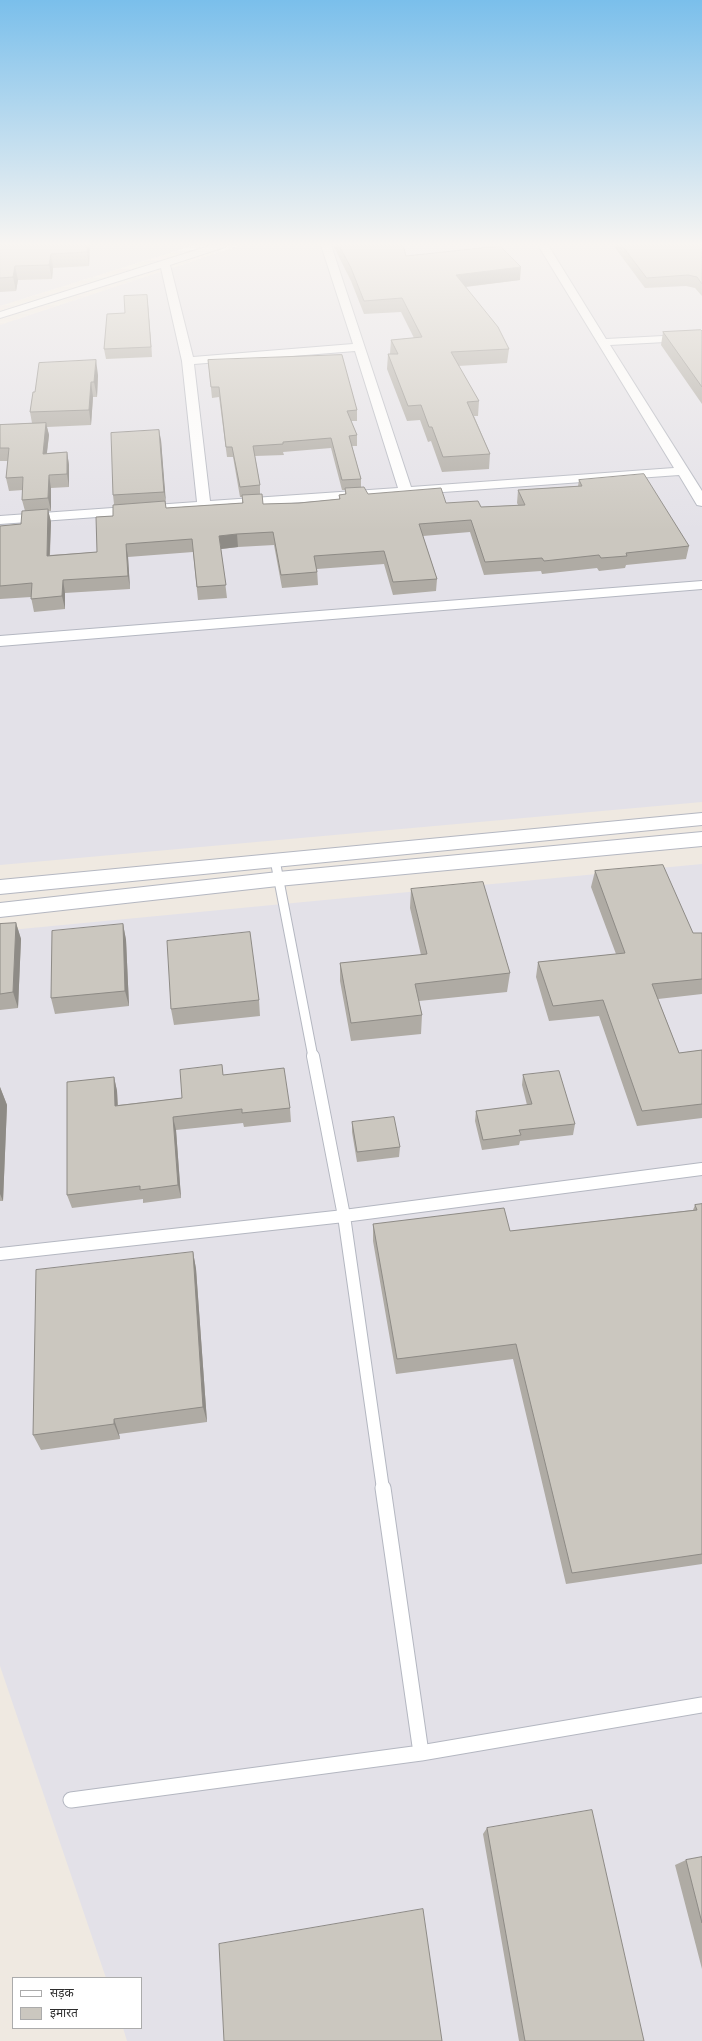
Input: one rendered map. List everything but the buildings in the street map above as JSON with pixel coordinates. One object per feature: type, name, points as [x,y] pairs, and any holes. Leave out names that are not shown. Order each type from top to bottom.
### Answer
[{"type":"street","points":[[183,340],[188,361],[204,506]]},
{"type":"street","points":[[357,340],[406,491]]},
{"type":"street","points":[[638,340],[603,342],[702,502]]},
{"type":"street","points":[[188,361],[359,347]]},
{"type":"street","points":[[0,520],[683,471]]},
{"type":"street","points":[[0,641],[702,585]]},
{"type":"street","points":[[0,910],[277,869],[702,819]]},
{"type":"street","points":[[0,887],[702,839]]},
{"type":"lane","points":[[277,869],[344,1216],[421,1753]]},
{"type":"lane","points":[[0,1254],[344,1216],[702,1169]]},
{"type":"lane","points":[[71,1800],[421,1753],[702,1705]]},
{"type":"shaded area","points":[[0,340],[702,340],[702,802],[0,865]]},
{"type":"shaded area","points":[[702,864],[702,2041],[127,2041],[123,2029],[142,2029],[142,1977],[106,1977],[0,1666],[0,931]]}]
